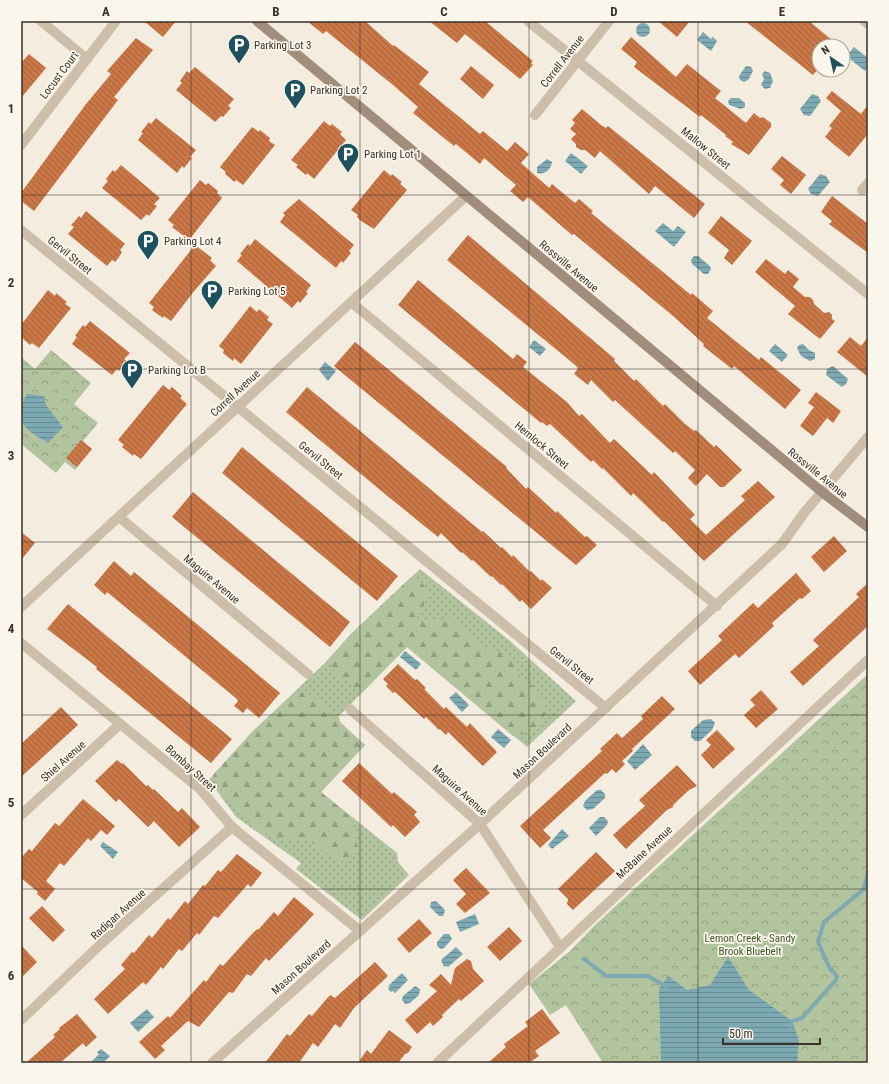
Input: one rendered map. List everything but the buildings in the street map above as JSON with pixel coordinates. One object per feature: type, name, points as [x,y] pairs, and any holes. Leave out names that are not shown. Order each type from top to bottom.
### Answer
[{"type":"street","points":[[40,21],[87,58]]},
{"type":"street","name":"Locust Court","points":[[21,145],[116,21]]},
{"type":"street","name":"Rossville Avenue","points":[[257,21],[822,492],[868,527]]},
{"type":"street","name":"Mallow Street","points":[[528,21],[868,294]]},
{"type":"street","name":"Correll Avenue","points":[[535,115],[609,21]]},
{"type":"street","points":[[864,21],[868,24]]},
{"type":"street","name":"Correll Avenue","points":[[21,608],[466,196]]},
{"type":"street","name":"Gervil Street","points":[[21,230],[606,708]]},
{"type":"street","name":"Hemlock Street","points":[[351,302],[717,606]]},
{"type":"street","name":"Mason Boulevard","points":[[212,1063],[480,824],[717,606],[782,544],[804,513],[868,437]]},
{"type":"street","name":"Maguire Avenue","points":[[119,517],[308,674]]},
{"type":"street","name":"Bombay Street","points":[[21,642],[200,789],[232,827],[360,931]]},
{"type":"street","name":"McBaine Avenue","points":[[436,1063],[868,660]]},
{"type":"street","name":"Maguire Avenue","points":[[350,709],[480,824],[560,946]]},
{"type":"street","name":"Shiel Avenue","points":[[21,815],[120,724]]},
{"type":"street","name":"Radigan Avenue","points":[[21,1020],[102,943],[232,827]]},
{"type":"green space","points":[[51,350],[91,383],[74,404],[98,423],[83,441],[92,449],[75,470],[65,462],[56,473],[21,444],[21,357],[35,369]]},
{"type":"green space","points":[[420,569],[509,640],[576,701],[527,747],[407,647],[339,716],[340,722],[365,745],[321,792],[397,853],[398,862],[409,875],[362,920],[296,869],[301,863],[236,817],[209,780],[251,733],[325,663],[351,634]]},
{"type":"green space","points":[[417,578],[425,587],[427,592],[426,601],[417,616],[420,623],[453,617],[474,640],[512,658],[520,676],[537,689],[544,699],[546,711],[540,724],[526,733],[513,736],[407,647],[362,693],[337,674],[327,661],[351,634],[409,579]]},
{"type":"green space","name":"Lemon Creek - Sandy Brook Bluebelt","points":[[868,674],[868,1063],[603,1063],[566,1005],[550,1015],[529,984],[570,951],[595,925]]},
{"type":"green space","points":[[297,690],[318,700],[331,715],[365,745],[321,792],[344,811],[354,823],[357,841],[356,854],[348,860],[338,860],[333,858],[309,841],[302,839],[277,838],[256,828],[231,804],[213,775],[251,733]]},
{"type":"water","points":[[640,23],[646,23],[650,27],[650,33],[646,37],[640,37],[636,33],[636,27]]},
{"type":"water","points":[[703,32],[711,39],[713,37],[717,41],[711,51],[697,40]]},
{"type":"water","points":[[854,47],[868,58],[868,67],[865,71],[851,60],[851,50]]},
{"type":"water","points":[[746,66],[751,67],[753,71],[748,80],[744,82],[740,80],[739,76]]},
{"type":"water","points":[[765,71],[770,73],[773,81],[770,88],[765,89],[761,85],[764,79],[762,74]]},
{"type":"water","points":[[812,94],[818,96],[821,101],[810,116],[804,115],[800,109]]},
{"type":"water","points":[[731,98],[739,98],[745,103],[745,107],[741,109],[729,105],[728,101]]},
{"type":"water","points":[[571,153],[588,166],[581,174],[565,161]]},
{"type":"water","points":[[547,159],[552,162],[549,170],[545,173],[537,173],[537,167]]},
{"type":"water","points":[[820,174],[826,176],[830,182],[818,196],[811,194],[808,189]]},
{"type":"water","points":[[663,223],[673,231],[678,226],[686,232],[674,247],[655,231]]},
{"type":"water","points":[[694,256],[698,256],[710,266],[711,269],[708,274],[704,274],[692,264],[691,260]]},
{"type":"water","points":[[534,340],[546,349],[540,356],[529,347]]},
{"type":"water","points":[[775,344],[788,355],[782,362],[769,351]]},
{"type":"water","points":[[803,344],[815,353],[815,359],[810,361],[801,356],[797,348],[799,345]]},
{"type":"water","points":[[325,362],[336,371],[328,381],[319,370]]},
{"type":"water","points":[[833,366],[848,379],[846,384],[842,387],[826,375],[827,369]]},
{"type":"water","points":[[27,394],[44,396],[46,405],[63,427],[48,443],[33,434],[21,418],[23,404]]},
{"type":"water","points":[[405,651],[421,664],[416,670],[400,657]]},
{"type":"water","points":[[456,692],[469,705],[462,712],[449,698]]},
{"type":"water","points":[[711,719],[715,723],[712,730],[700,741],[695,741],[691,737],[691,731],[703,720]]},
{"type":"water","points":[[498,729],[511,740],[504,748],[491,737]]},
{"type":"water","points":[[643,744],[652,755],[635,770],[627,761]]},
{"type":"water","points":[[597,790],[601,790],[605,794],[605,798],[593,809],[587,810],[583,806],[585,801]]},
{"type":"water","points":[[600,817],[604,817],[608,821],[607,825],[596,836],[589,828]]},
{"type":"water","points":[[562,829],[569,836],[552,849],[548,845]]},
{"type":"water","points":[[103,842],[118,852],[113,859],[100,846]]},
{"type":"water","points":[[436,901],[445,910],[443,916],[439,916],[430,907],[431,902]]},
{"type":"water","points":[[475,914],[479,924],[460,932],[456,922]]},
{"type":"water","points":[[444,934],[449,934],[452,939],[444,948],[441,949],[437,946],[437,942]]},
{"type":"water","points":[[456,947],[463,954],[448,967],[444,967],[441,960]]},
{"type":"water","points":[[728,957],[749,990],[792,1021],[799,1040],[797,1063],[661,1063],[659,989],[668,976],[687,990],[710,985]]},
{"type":"water","points":[[402,973],[408,980],[395,993],[393,991],[391,992],[388,989],[390,987],[388,986]]},
{"type":"water","points":[[415,986],[420,989],[419,995],[410,1003],[405,1004],[402,1000],[403,996]]},
{"type":"water","points":[[147,1009],[154,1017],[138,1032],[130,1023]]},
{"type":"water","points":[[101,1049],[110,1056],[103,1063],[90,1063],[99,1054],[97,1052]]},
{"type":"waterway","points":[[791,1026],[792,1021],[802,1018],[836,980],[837,976],[829,967],[818,942],[824,922],[864,889],[868,872]]},
{"type":"waterway","points":[[584,959],[606,976],[648,976],[667,987]]},
{"type":"place","name":"Parking Lot 3","points":[[239,64]]},
{"type":"place","name":"Parking Lot 2","points":[[295,110]]},
{"type":"place","name":"Parking Lot 1","points":[[348,174]]},
{"type":"place","name":"Parking Lot 4","points":[[148,260]]},
{"type":"place","name":"Parking Lot 5","points":[[212,310]]},
{"type":"place","name":"Parking Lot B","points":[[132,390]]}]
